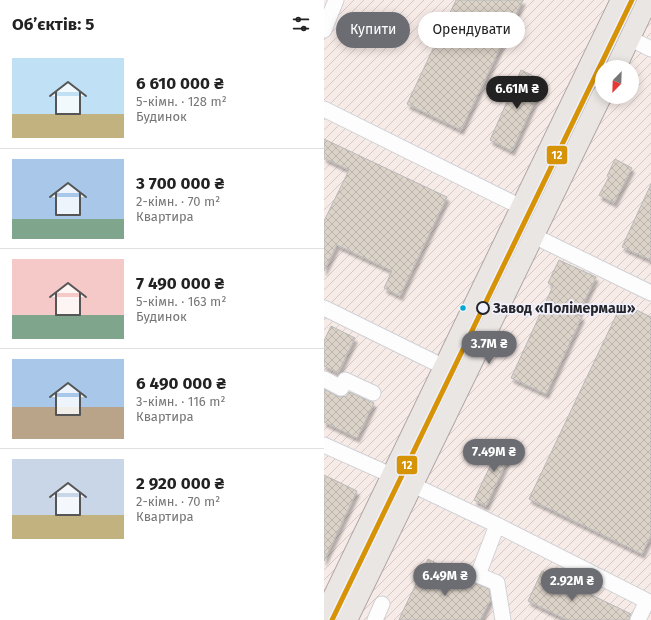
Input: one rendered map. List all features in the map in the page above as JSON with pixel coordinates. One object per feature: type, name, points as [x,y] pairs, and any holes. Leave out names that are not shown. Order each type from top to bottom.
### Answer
[{"type":"main road","points":[[324,616],[621,0]]},
{"type":"main road","points":[[619,60],[648,0]]},
{"type":"main road","points":[[347,620],[598,104]]},
{"type":"lane","points":[[324,30],[336,0]]},
{"type":"lane","points":[[629,38],[651,50]]},
{"type":"lane","points":[[324,109],[521,207]]},
{"type":"lane","points":[[534,236],[651,293]]},
{"type":"lane","points":[[324,308],[444,367]]},
{"type":"lane","points":[[324,379],[341,388],[345,380],[373,393]]},
{"type":"lane","points":[[324,445],[497,524],[649,602],[638,620]]},
{"type":"lane","points":[[497,524],[478,574],[497,584],[503,620]]},
{"type":"lane","points":[[375,620],[382,604]]},
{"type":"shaded area","points":[[324,0],[651,0],[651,620],[324,620]]},
{"type":"building","points":[[456,0],[523,0],[517,12],[450,12]]},
{"type":"building","points":[[433,48],[500,48],[461,130],[407,104]]},
{"type":"building","points":[[521,70],[544,81],[512,151],[490,140]]},
{"type":"building","points":[[324,139],[447,197],[400,296],[384,288],[392,271],[337,245],[324,271],[324,221],[349,170],[324,158]]},
{"type":"building","points":[[615,159],[632,168],[614,203],[599,195],[609,177],[607,176]]},
{"type":"building","points":[[651,184],[651,260],[622,247]]},
{"type":"building","points":[[559,260],[596,277],[578,315],[582,317],[546,394],[511,378],[553,286],[548,283]]},
{"type":"building","points":[[622,303],[651,317],[651,535],[642,554],[529,499]]},
{"type":"building","points":[[331,326],[355,338],[338,373],[324,366],[324,341]]},
{"type":"building","points":[[324,389],[341,397],[346,397],[349,392],[374,403],[357,438],[324,422]]},
{"type":"building","points":[[502,441],[514,446],[486,506],[474,500]]},
{"type":"building","points":[[324,475],[357,491],[324,561]]},
{"type":"building","points":[[428,559],[489,589],[491,599],[480,620],[399,620]]},
{"type":"building","points":[[542,571],[631,614],[629,620],[567,620],[528,601]]},
{"type":"transit line","name":"12","points":[[332,620],[632,0]]},
{"type":"place","name":"Завод «Полімермаш»","points":[[483,308]]}]
